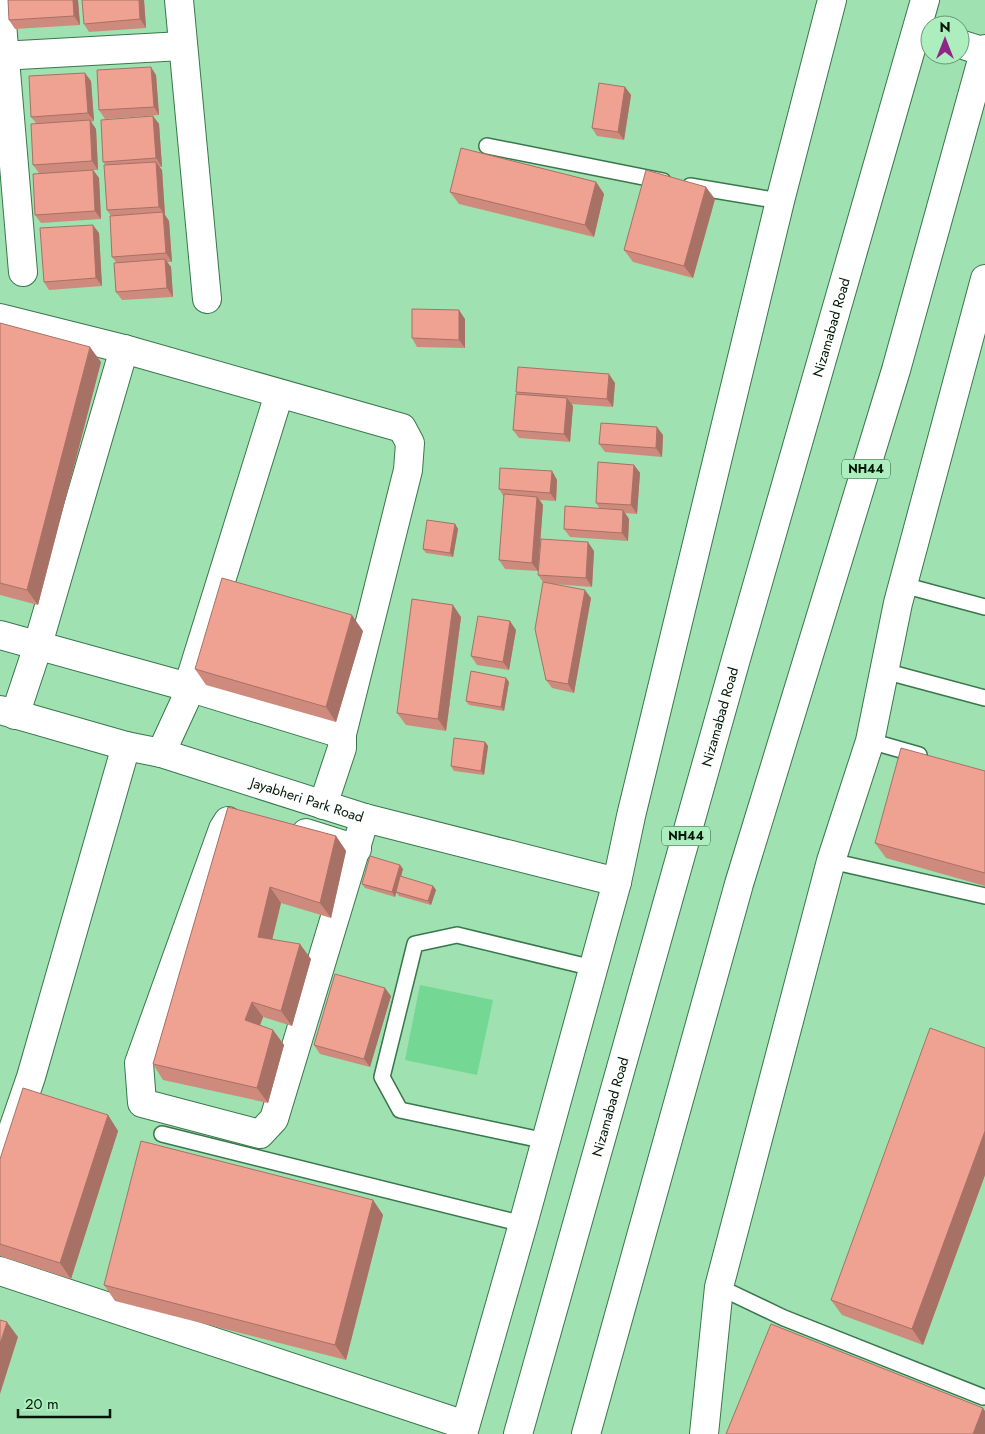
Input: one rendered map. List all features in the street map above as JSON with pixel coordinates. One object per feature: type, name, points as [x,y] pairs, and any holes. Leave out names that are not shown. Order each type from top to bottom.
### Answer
[{"type":"main road","points":[[0,0],[3,56],[23,272]]},
{"type":"main road","points":[[179,0],[207,299]]},
{"type":"main road","points":[[0,1271],[464,1430],[524,1224],[617,882],[631,816],[780,201],[832,0]]},
{"type":"main road","name":"Nizamabad Road","points":[[924,15],[925,0]]},
{"type":"main road","name":"Nizamabad Road","points":[[518,1434],[730,678],[920,42]]},
{"type":"main road","points":[[3,56],[182,46]]},
{"type":"main road","name":"NH44","points":[[586,1434],[738,884],[896,370],[979,49]]},
{"type":"main road","points":[[704,1434],[719,1287],[831,861],[870,741],[903,585],[983,295]]},
{"type":"main road","points":[[0,318],[124,349],[402,428],[410,443],[408,470],[342,734],[342,748],[323,805]]},
{"type":"main road","points":[[7,712],[37,645],[124,349]]},
{"type":"main road","points":[[161,753],[185,701],[279,394]]},
{"type":"main road","points":[[0,635],[188,687],[342,734]]},
{"type":"main road","name":"Jayabheri Park Road","points":[[7,712],[126,746],[161,753],[365,818],[617,882]]},
{"type":"main road","points":[[0,1167],[31,1077],[126,746]]},
{"type":"main road","points":[[254,817],[235,811],[223,829],[139,1063],[142,1103],[260,1134],[274,1119],[365,818]]},
{"type":"main road","points":[[282,826],[357,849]]},
{"type":"lane","points":[[488,146],[715,191],[780,201]]},
{"type":"lane","points":[[903,585],[985,608]]},
{"type":"lane","points":[[884,671],[985,698]]},
{"type":"lane","points":[[870,741],[931,758]]},
{"type":"lane","points":[[831,861],[985,896]]},
{"type":"lane","points":[[546,1142],[400,1110],[382,1077],[415,944],[457,935],[593,968]]},
{"type":"lane","points":[[162,1134],[524,1224]]},
{"type":"lane","points":[[719,1287],[784,1318],[983,1397]]},
{"type":"green space","points":[[420,985],[493,1000],[477,1075],[405,1060]]},
{"type":"building","points":[[8,0],[73,0],[74,16],[9,20]]},
{"type":"building","points":[[82,0],[139,0],[140,19],[84,24]]},
{"type":"building","points":[[151,67],[154,107],[99,110],[97,70]]},
{"type":"building","points":[[85,73],[88,113],[31,117],[29,76]]},
{"type":"building","points":[[599,83],[625,87],[618,132],[592,128]]},
{"type":"building","points":[[153,116],[156,158],[103,162],[101,120]]},
{"type":"building","points":[[90,120],[92,161],[33,165],[31,124]]},
{"type":"building","points":[[461,148],[596,182],[585,225],[450,192]]},
{"type":"building","points":[[156,162],[159,207],[107,210],[104,165]]},
{"type":"building","points":[[93,170],[95,211],[35,215],[33,174]]},
{"type":"building","points":[[646,170],[706,187],[684,266],[624,250]]},
{"type":"building","points":[[163,212],[166,253],[112,257],[110,216]]},
{"type":"building","points":[[93,225],[96,278],[44,282],[40,228]]},
{"type":"building","points":[[165,259],[167,288],[116,292],[114,263]]},
{"type":"building","points":[[412,309],[459,310],[459,340],[412,338]]},
{"type":"building","points":[[0,323],[90,347],[27,590],[0,583]]},
{"type":"building","points":[[518,367],[609,374],[607,399],[516,392]]},
{"type":"building","points":[[516,394],[567,398],[564,434],[513,430]]},
{"type":"building","points":[[601,423],[657,427],[656,448],[599,444]]},
{"type":"building","points":[[598,462],[634,465],[631,505],[596,503]]},
{"type":"building","points":[[500,468],[552,471],[550,493],[499,489]]},
{"type":"building","points":[[504,494],[537,497],[532,563],[499,560]]},
{"type":"building","points":[[565,506],[623,510],[622,533],[564,529]]},
{"type":"building","points":[[427,520],[455,524],[450,553],[423,549]]},
{"type":"building","points":[[541,539],[588,542],[586,578],[538,575]]},
{"type":"building","points":[[222,578],[352,615],[326,707],[195,669]]},
{"type":"building","points":[[543,582],[585,590],[568,684],[546,680],[535,629]]},
{"type":"building","points":[[412,599],[453,605],[438,719],[397,713]]},
{"type":"building","points":[[478,616],[510,621],[503,662],[471,656]]},
{"type":"building","points":[[471,671],[506,678],[501,707],[466,701]]},
{"type":"building","points":[[454,738],[485,742],[481,771],[451,766]]},
{"type":"building","points":[[901,748],[985,771],[985,873],[875,843]]},
{"type":"building","points":[[228,807],[336,836],[320,903],[270,887],[258,937],[300,944],[281,1011],[252,1002],[245,1020],[273,1030],[257,1088],[153,1064]]},
{"type":"building","points":[[370,856],[400,865],[392,892],[362,884]]},
{"type":"building","points":[[400,876],[433,886],[428,901],[396,892]]},
{"type":"building","points":[[335,974],[385,988],[364,1059],[314,1045]]},
{"type":"building","points":[[930,1028],[985,1048],[985,1131],[912,1329],[831,1300]]},
{"type":"building","points":[[23,1088],[108,1115],[60,1263],[0,1244],[0,1159]]},
{"type":"building","points":[[141,1141],[373,1200],[335,1345],[104,1285]]},
{"type":"building","points":[[0,1320],[7,1322],[0,1344]]},
{"type":"building","points":[[771,1324],[983,1408],[973,1434],[726,1434]]}]
